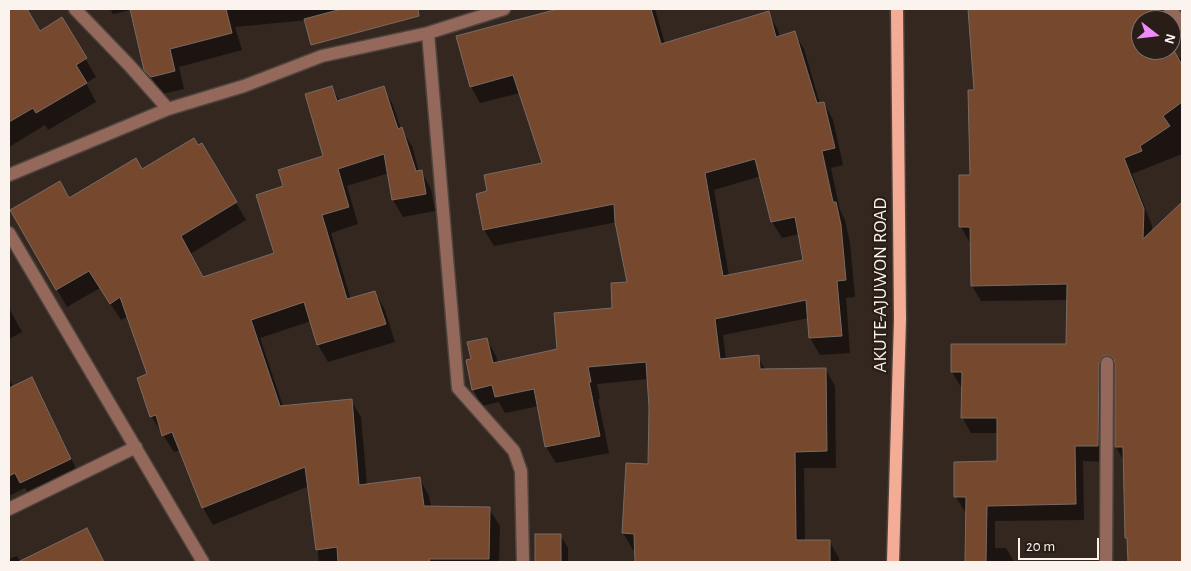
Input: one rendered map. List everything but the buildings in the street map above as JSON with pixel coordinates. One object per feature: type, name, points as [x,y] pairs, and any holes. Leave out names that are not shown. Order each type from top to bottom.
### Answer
[{"type":"main road","name":"AKUTE-AJUWON ROAD","points":[[893,562],[900,319],[897,9]]},
{"type":"street","points":[[75,9],[168,109]]},
{"type":"street","points":[[9,175],[168,109],[244,86],[322,56],[428,32],[504,9]]},
{"type":"street","points":[[1170,9],[1182,24]]},
{"type":"street","points":[[428,32],[458,388],[514,451],[521,471],[522,562]]},
{"type":"street","points":[[9,233],[203,562]]},
{"type":"street","points":[[1106,562],[1107,363]]},
{"type":"street","points":[[9,509],[136,447]]}]
